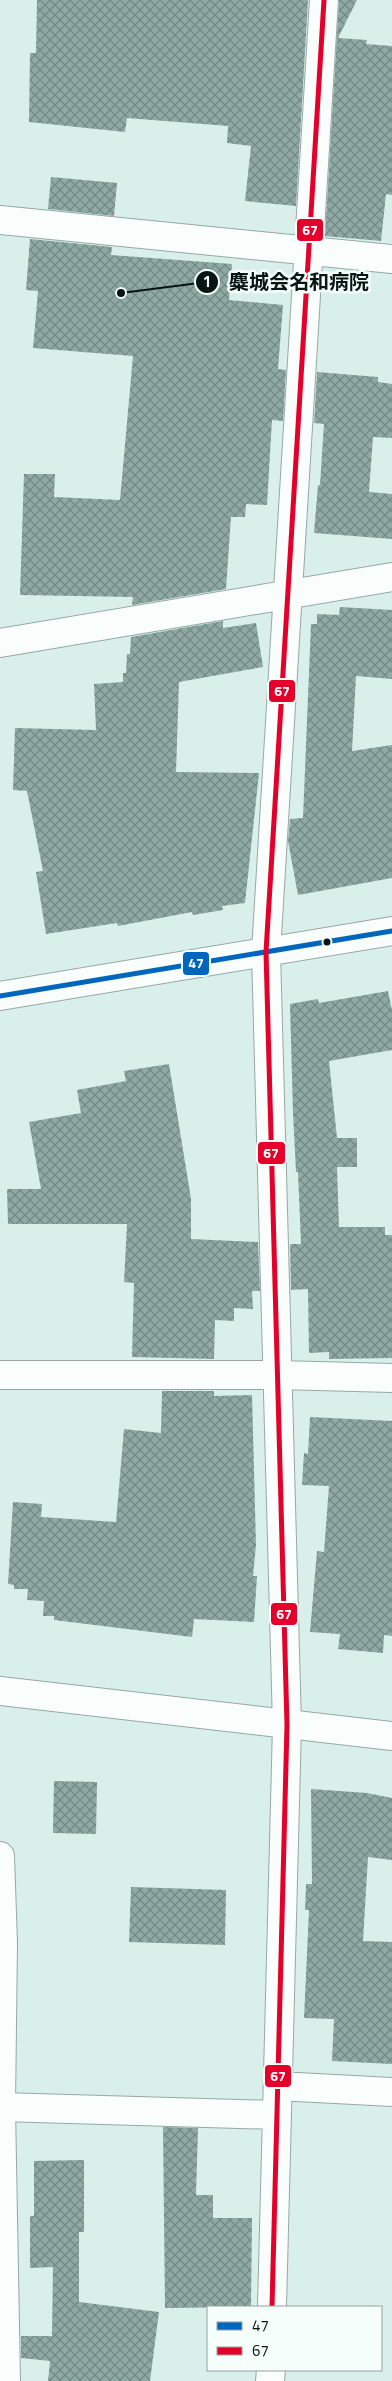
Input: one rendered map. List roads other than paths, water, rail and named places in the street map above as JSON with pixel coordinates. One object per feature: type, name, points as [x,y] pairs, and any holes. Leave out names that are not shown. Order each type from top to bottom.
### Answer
[{"type":"street","points":[[272,2306],[287,1724],[266,952],[324,0]]},
{"type":"street","points":[[0,220],[392,259]]},
{"type":"street","points":[[0,642],[392,577]]},
{"type":"street","points":[[0,996],[392,931]]},
{"type":"street","points":[[0,1375],[279,1375],[392,1378]]},
{"type":"street","points":[[0,1691],[392,1736]]},
{"type":"street","points":[[0,1856],[3,1943],[1,2108],[6,2381]]},
{"type":"street","points":[[278,2086],[392,2092]]},
{"type":"street","points":[[1,2108],[276,2115]]},
{"type":"place","name":"麋城会名和病院","points":[[121,293]]}]
